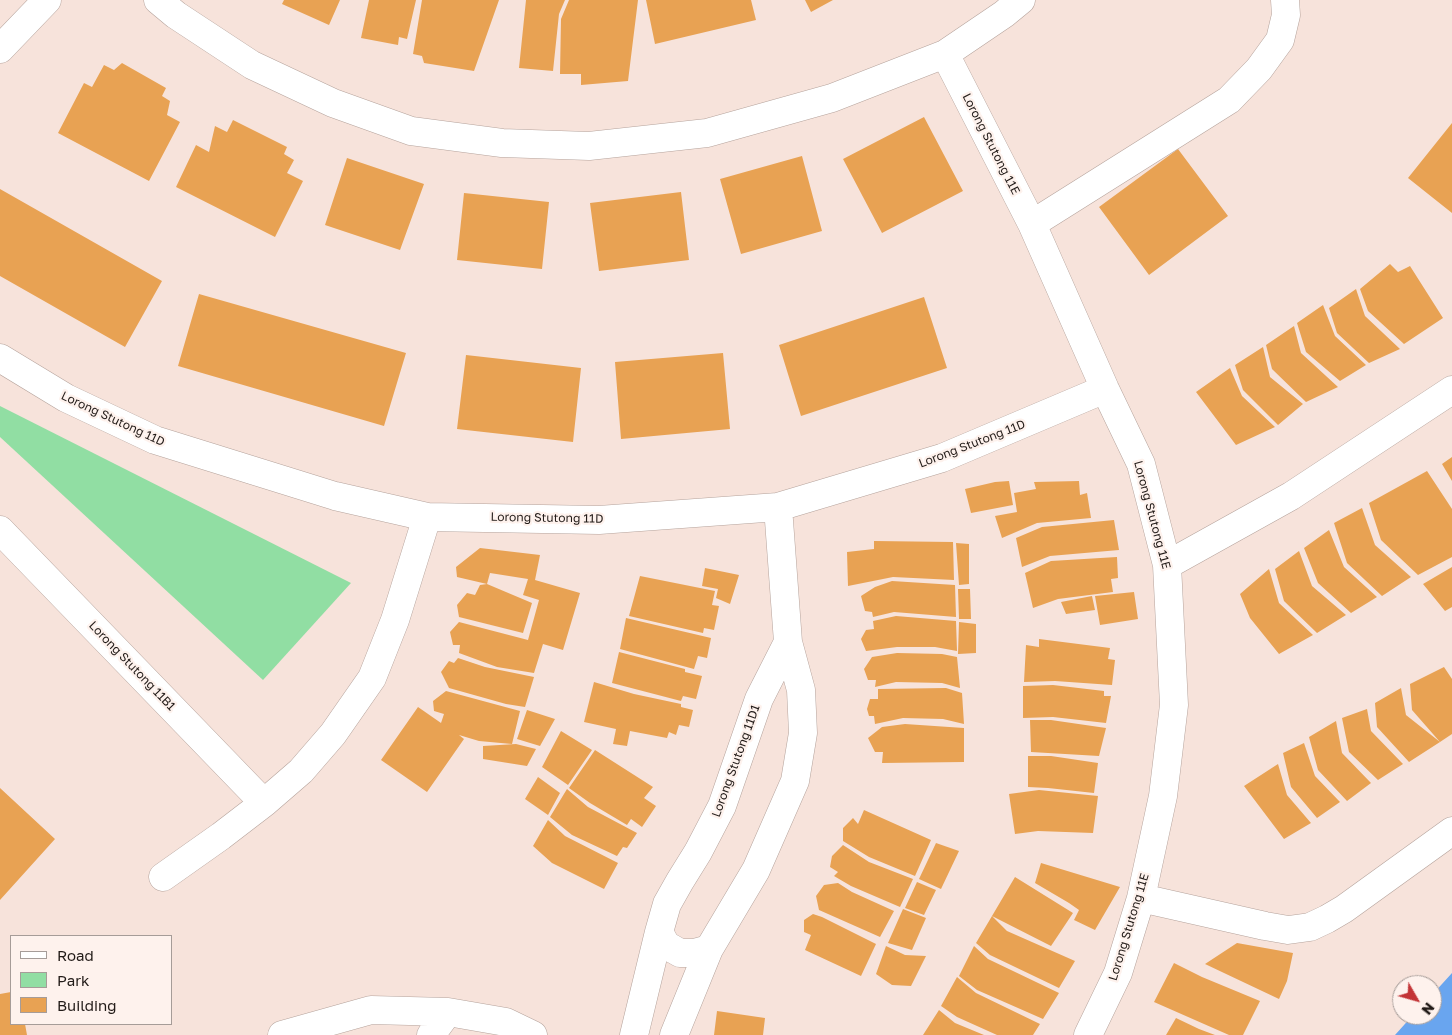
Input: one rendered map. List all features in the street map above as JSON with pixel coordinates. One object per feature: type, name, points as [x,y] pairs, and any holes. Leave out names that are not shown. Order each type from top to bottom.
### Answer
[{"type":"street","points":[[0,49],[47,0]]},
{"type":"street","points":[[158,0],[252,65],[333,103],[411,131],[502,143],[589,146],[707,133],[832,98],[945,54],[1004,14],[1021,0]]},
{"type":"street","points":[[1032,224],[1229,100],[1259,69],[1280,40],[1286,15],[1285,0]]},
{"type":"street","name":"Lorong Stutong 11E","points":[[945,54],[1032,224],[1105,389],[1141,464],[1167,565],[1174,705],[1163,796],[1141,898],[1118,973],[1088,1035]]},
{"type":"street","name":"Lorong Stutong 11D","points":[[0,358],[66,398],[155,440],[334,496],[427,517],[599,520],[778,507],[942,458],[1105,389]]},
{"type":"street","points":[[1167,565],[1291,496],[1452,390]]},
{"type":"street","points":[[674,1035],[709,949],[756,870],[795,781],[803,733],[801,690],[788,642],[778,507]]},
{"type":"street","points":[[163,877],[264,803],[301,771],[333,734],[372,678],[395,620],[427,517]]},
{"type":"street","name":"Lorong Stutong 11B1","points":[[0,530],[264,803]]},
{"type":"street","name":"Lorong Stutong 11D1","points":[[634,1035],[667,904],[698,852],[722,806],[759,699],[788,642]]},
{"type":"street","points":[[1141,898],[1288,930],[1310,927],[1344,909],[1452,830]]},
{"type":"street","points":[[659,932],[666,945],[680,953],[694,953],[709,949]]},
{"type":"street","points":[[282,1035],[371,1010],[448,1012],[506,1022],[533,1035]]},
{"type":"street","points":[[431,1035],[448,1012]]},
{"type":"green space","points":[[0,406],[351,583],[263,680],[0,437]]},
{"type":"water","points":[[1452,973],[1452,1035],[1395,1035],[1404,1025],[1442,1025],[1442,984]]},
{"type":"building","points":[[284,0],[340,0],[329,25],[282,4]]},
{"type":"building","points":[[369,0],[416,0],[407,39],[399,37],[398,45],[361,38]]},
{"type":"building","points":[[422,0],[499,0],[474,71],[424,63],[422,56],[413,54]]},
{"type":"building","points":[[526,0],[565,0],[559,14],[553,71],[519,68]]},
{"type":"building","points":[[569,0],[638,0],[628,81],[581,85],[581,74],[560,74],[561,19]]},
{"type":"building","points":[[646,0],[751,0],[756,20],[655,44]]},
{"type":"building","points":[[805,0],[833,0],[811,12]]},
{"type":"building","points":[[122,63],[166,88],[162,96],[170,101],[167,115],[180,122],[149,181],[58,133],[84,83],[92,87],[104,65],[114,70]]},
{"type":"building","points":[[924,117],[963,191],[882,233],[843,159]]},
{"type":"building","points":[[233,120],[287,147],[284,154],[294,160],[287,173],[303,181],[275,237],[176,187],[196,145],[209,152],[215,126],[227,132]]},
{"type":"building","points":[[1452,123],[1452,213],[1408,178]]},
{"type":"building","points":[[1178,149],[1228,216],[1149,275],[1099,207]]},
{"type":"building","points":[[802,156],[822,231],[741,254],[720,179]]},
{"type":"building","points":[[347,158],[424,184],[400,250],[325,225]]},
{"type":"building","points":[[0,189],[162,281],[125,347],[0,276]]},
{"type":"building","points":[[681,192],[689,260],[599,271],[590,203]]},
{"type":"building","points":[[464,193],[549,202],[542,269],[457,260]]},
{"type":"building","points":[[1390,264],[1398,272],[1410,266],[1443,318],[1404,344],[1368,311],[1360,289]]},
{"type":"building","points":[[1356,289],[1365,316],[1400,349],[1369,363],[1337,333],[1329,308]]},
{"type":"building","points":[[199,294],[406,353],[384,426],[178,366]]},
{"type":"building","points":[[924,297],[947,368],[801,416],[779,345]]},
{"type":"building","points":[[1323,305],[1335,336],[1366,365],[1340,381],[1306,352],[1297,323]]},
{"type":"building","points":[[1294,326],[1301,353],[1338,387],[1306,402],[1272,369],[1266,345]]},
{"type":"building","points":[[1263,347],[1270,377],[1303,404],[1278,425],[1243,390],[1235,365]]},
{"type":"building","points":[[723,353],[730,429],[621,439],[615,362]]},
{"type":"building","points":[[466,355],[581,368],[573,442],[457,429]]},
{"type":"building","points":[[1230,368],[1242,396],[1275,427],[1236,445],[1196,392]]},
{"type":"building","points":[[1452,457],[1452,481],[1442,464]]},
{"type":"building","points":[[1427,471],[1452,509],[1452,557],[1418,575],[1381,540],[1369,503]]},
{"type":"building","points":[[1009,481],[1013,505],[971,513],[965,489],[995,482]]},
{"type":"building","points":[[1079,481],[1080,495],[1087,493],[1091,518],[1037,523],[1002,538],[995,516],[1017,512],[1014,493],[1036,489],[1034,482]]},
{"type":"building","points":[[1362,508],[1375,545],[1411,577],[1382,596],[1347,563],[1334,523]]},
{"type":"building","points":[[1114,520],[1119,550],[1050,556],[1022,567],[1016,538],[1042,527]]},
{"type":"building","points":[[1329,530],[1344,567],[1377,597],[1351,613],[1318,583],[1304,548]]},
{"type":"building","points":[[874,541],[953,542],[954,580],[893,577],[848,586],[847,552],[874,549]]},
{"type":"building","points":[[956,543],[969,544],[969,584],[959,585]]},
{"type":"building","points":[[480,548],[540,555],[535,580],[580,593],[563,650],[543,644],[534,673],[497,667],[459,653],[460,645],[453,645],[450,632],[459,622],[528,640],[539,600],[523,595],[528,579],[490,573],[487,584],[457,577],[456,567]]},
{"type":"building","points":[[1299,551],[1312,586],[1346,615],[1317,633],[1284,601],[1275,569]]},
{"type":"building","points":[[1117,557],[1118,578],[1111,579],[1113,592],[1058,599],[1033,608],[1025,573],[1051,561]]},
{"type":"building","points":[[1452,567],[1452,607],[1445,611],[1423,584]]},
{"type":"building","points":[[705,568],[739,575],[730,604],[716,598],[718,589],[702,586]]},
{"type":"building","points":[[1269,569],[1279,603],[1313,635],[1279,654],[1250,618],[1240,594]]},
{"type":"building","points":[[640,576],[715,591],[712,605],[719,606],[714,630],[704,628],[703,633],[629,616]]},
{"type":"building","points":[[892,581],[955,585],[956,617],[894,612],[873,617],[872,612],[865,611],[861,596],[875,587]]},
{"type":"building","points":[[487,584],[532,603],[523,633],[459,617],[457,605],[467,593],[475,595],[480,585]]},
{"type":"building","points":[[958,589],[970,589],[971,619],[959,619]]},
{"type":"building","points":[[1134,592],[1138,619],[1100,625],[1095,596]]},
{"type":"building","points":[[1092,596],[1095,610],[1066,614],[1061,602]]},
{"type":"building","points":[[896,616],[956,621],[957,651],[935,647],[897,647],[866,651],[861,639],[866,630],[874,629],[873,621]]},
{"type":"building","points":[[626,618],[711,638],[707,658],[698,656],[694,669],[620,649]]},
{"type":"building","points":[[959,622],[976,624],[976,653],[958,654]]},
{"type":"building","points":[[1039,639],[1110,648],[1108,659],[1115,660],[1112,685],[1055,681],[1024,682],[1026,645],[1039,647]]},
{"type":"building","points":[[619,652],[685,669],[685,672],[702,676],[696,699],[683,696],[681,701],[612,683]]},
{"type":"building","points":[[897,653],[942,654],[957,657],[960,688],[942,683],[896,682],[875,687],[876,680],[868,680],[864,669],[872,657]]},
{"type":"building","points":[[458,658],[485,667],[534,677],[525,707],[506,704],[449,688],[441,672],[449,661],[454,663]]},
{"type":"building","points":[[1444,667],[1452,679],[1452,734],[1440,742],[1412,710],[1410,684]]},
{"type":"building","points":[[594,682],[634,694],[681,704],[681,707],[693,710],[689,727],[679,725],[676,735],[669,732],[667,738],[630,731],[627,746],[613,744],[616,729],[584,722]]},
{"type":"building","points":[[1053,685],[1104,691],[1104,696],[1111,696],[1106,723],[1053,717],[1023,718],[1023,686]]},
{"type":"building","points":[[946,688],[962,693],[964,724],[943,719],[903,718],[875,724],[874,716],[869,716],[867,709],[870,699],[878,699],[878,689]]},
{"type":"building","points":[[1401,688],[1406,715],[1440,742],[1409,762],[1377,727],[1375,703]]},
{"type":"building","points":[[446,691],[520,711],[512,744],[479,741],[459,735],[464,739],[427,792],[381,760],[418,707],[441,723],[444,714],[434,711],[433,701]]},
{"type":"building","points":[[1367,709],[1371,731],[1403,764],[1378,780],[1349,752],[1342,718]]},
{"type":"building","points":[[527,710],[555,719],[540,746],[517,739]]},
{"type":"building","points":[[1030,720],[1051,720],[1106,728],[1099,756],[1031,752]]},
{"type":"building","points":[[1336,721],[1342,753],[1371,783],[1347,801],[1318,770],[1309,737]]},
{"type":"building","points":[[905,724],[964,728],[964,762],[882,763],[883,752],[875,752],[868,738],[882,727]]},
{"type":"building","points":[[561,731],[592,750],[568,785],[542,767]]},
{"type":"building","points":[[1304,743],[1315,776],[1340,802],[1317,818],[1291,787],[1283,753]]},
{"type":"building","points":[[516,744],[536,749],[527,766],[483,759],[483,746]]},
{"type":"building","points":[[595,750],[653,787],[644,798],[656,806],[642,827],[631,819],[627,825],[569,788]]},
{"type":"building","points":[[1028,756],[1051,756],[1098,763],[1094,793],[1028,787]]},
{"type":"building","points":[[1278,764],[1287,795],[1311,823],[1284,839],[1244,786]]},
{"type":"building","points":[[538,777],[560,793],[548,815],[525,799]]},
{"type":"building","points":[[0,788],[55,839],[0,900]]},
{"type":"building","points":[[567,789],[588,807],[637,833],[627,848],[623,847],[617,856],[572,835],[550,817]]},
{"type":"building","points":[[1039,790],[1098,796],[1093,833],[1038,831],[1015,834],[1009,794]]},
{"type":"building","points":[[864,810],[931,840],[915,876],[869,857],[843,841],[843,828],[853,818],[858,824]]},
{"type":"building","points":[[548,820],[565,836],[618,863],[604,889],[552,863],[533,846]]},
{"type":"building","points":[[936,843],[959,851],[941,889],[919,879]]},
{"type":"building","points":[[843,845],[869,862],[913,879],[900,907],[851,886],[834,876],[838,872],[830,867],[832,856]]},
{"type":"building","points":[[1041,863],[1120,887],[1095,930],[1074,920],[1079,910],[1035,883]]},
{"type":"building","points":[[1015,877],[1073,913],[1051,946],[992,916]]},
{"type":"building","points":[[917,882],[936,890],[924,915],[905,908]]},
{"type":"building","points":[[838,883],[852,892],[894,911],[880,937],[819,910],[816,896],[824,885]]},
{"type":"building","points":[[903,909],[926,918],[912,950],[888,943]]},
{"type":"building","points":[[813,914],[876,944],[861,976],[805,950],[811,935],[804,932],[804,920]]},
{"type":"building","points":[[992,916],[1007,931],[1075,961],[1059,988],[990,955],[976,943]]},
{"type":"building","points":[[1237,943],[1293,953],[1287,981],[1279,999],[1205,964]]},
{"type":"building","points":[[886,946],[905,955],[926,956],[911,986],[892,985],[876,974]]},
{"type":"building","points":[[974,946],[988,959],[1059,993],[1043,1019],[977,990],[959,976]]},
{"type":"building","points":[[1174,963],[1260,1001],[1243,1035],[1229,1035],[1154,1002]]},
{"type":"building","points":[[957,977],[976,993],[1040,1024],[1033,1035],[997,1035],[957,1017],[941,1006]]},
{"type":"building","points":[[10,992],[10,1025],[25,1025],[27,1035],[0,1035],[0,994]]},
{"type":"building","points":[[939,1010],[955,1023],[984,1035],[923,1035]]},
{"type":"building","points":[[717,1011],[765,1018],[763,1035],[714,1035]]},
{"type":"building","points":[[1176,1018],[1199,1029],[1215,1035],[1166,1035]]}]
